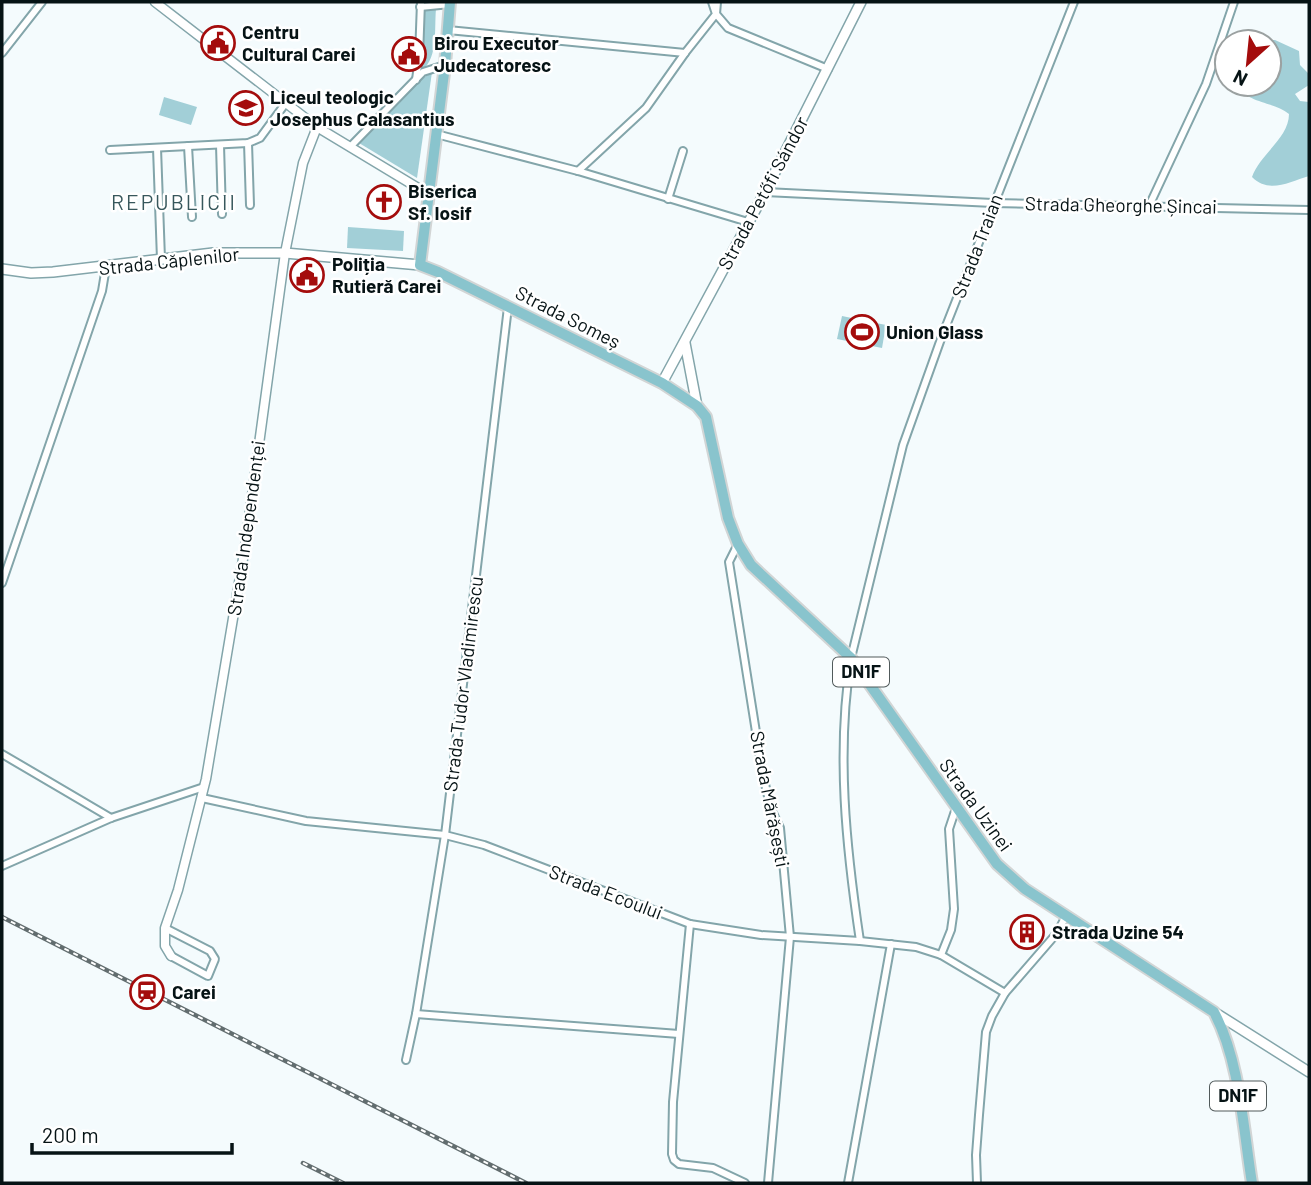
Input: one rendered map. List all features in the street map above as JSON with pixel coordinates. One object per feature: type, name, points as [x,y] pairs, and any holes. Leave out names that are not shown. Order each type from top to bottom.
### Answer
[{"type":"main road","name":"Strada Petőfi Sándor","points":[[662,383],[765,192],[861,2]]},
{"type":"main road","points":[[420,265],[450,3]]},
{"type":"main road","name":"Strada Căplenilor","points":[[2,269],[31,272],[106,267],[213,253],[285,253],[420,265]]},
{"type":"main road","name":"Strada Someș","points":[[420,265],[662,383],[697,406]]},
{"type":"main road","points":[[685,343],[697,406]]},
{"type":"main road","name":"Strada Uzinei","points":[[697,406],[706,418],[728,518],[738,544],[751,565],[851,658],[997,864],[1025,889],[1214,1012]]},
{"type":"main road","points":[[1214,1012],[1309,1072]]},
{"type":"main road","name":"DN1F","points":[[1214,1012],[1224,1031],[1231,1057],[1252,1183]]},
{"type":"street","points":[[2,53],[42,2]]},
{"type":"street","points":[[155,2],[317,127],[428,194]]},
{"type":"street","points":[[715,2],[716,14],[728,28],[828,69]]},
{"type":"street","name":"Strada Traian","points":[[860,941],[848,861],[843,782],[851,658],[903,444],[993,203],[1074,2]]},
{"type":"street","points":[[1149,205],[1206,84],[1234,2]]},
{"type":"street","points":[[416,80],[421,5],[450,3]]},
{"type":"street","points":[[578,171],[646,108],[716,14]]},
{"type":"street","points":[[448,30],[685,53]]},
{"type":"street","points":[[350,147],[423,72],[444,65]]},
{"type":"street","points":[[110,150],[248,143],[260,138],[285,104]]},
{"type":"street","name":"Strada Independenței","points":[[165,928],[178,890],[204,787],[244,547],[285,253],[303,163],[317,127]]},
{"type":"street","points":[[436,134],[578,171],[748,222]]},
{"type":"street","points":[[248,143],[250,205]]},
{"type":"street","points":[[220,145],[222,214]]},
{"type":"street","points":[[188,146],[192,217]]},
{"type":"street","points":[[157,148],[161,259]]},
{"type":"street","points":[[668,199],[683,151]]},
{"type":"street","name":"Strada Gheorghe Șincai","points":[[765,192],[993,203],[1309,210]]},
{"type":"street","points":[[2,583],[102,291],[106,267]]},
{"type":"street","name":"Strada Tudor Vladimirescu","points":[[406,1060],[445,835],[508,306]]},
{"type":"street","name":"Strada Mărășești","points":[[738,544],[729,562],[763,776],[781,840],[790,937],[768,1183]]},
{"type":"street","points":[[2,754],[111,818]]},
{"type":"street","points":[[2,866],[111,818],[204,787]]},
{"type":"street","name":"Strada Ecoului","points":[[202,797],[306,821],[445,835],[484,845],[691,924],[761,935],[916,947],[941,955],[1005,993]]},
{"type":"street","points":[[941,955],[951,930],[954,909],[949,829],[956,808]]},
{"type":"street","points":[[977,1183],[976,1155],[986,1032],[1005,993],[1057,933],[1066,916]]},
{"type":"street","points":[[691,924],[679,1034],[672,1154],[679,1164],[713,1168],[744,1183]]},
{"type":"street","points":[[165,928],[211,951],[215,959],[208,976],[171,956],[165,946],[165,928]]},
{"type":"street","points":[[848,1183],[891,944]]},
{"type":"street","points":[[416,1014],[679,1034]]},
{"type":"shaded area","points":[[425,9],[436,9],[434,45],[425,68],[418,73],[423,59]]},
{"type":"shaded area","points":[[1283,44],[1299,51],[1300,65],[1309,74],[1309,85],[1295,94],[1300,101],[1309,102],[1309,176],[1272,186],[1252,177],[1284,131],[1289,114],[1253,99],[1283,98]]},
{"type":"shaded area","points":[[432,72],[417,178],[359,143],[419,81]]},
{"type":"shaded area","points":[[164,97],[197,107],[191,125],[159,115]]},
{"type":"shaded area","points":[[348,227],[404,231],[403,251],[347,248]]},
{"type":"shaded area","name":"Union Glass","points":[[842,316],[886,325],[882,348],[837,339]]},
{"type":"railway","points":[[2,917],[526,1183]]},
{"type":"railway","points":[[303,1163],[343,1183]]},
{"type":"place","name":"Centru Cultural Carei","points":[[218,43]]},
{"type":"place","name":"Birou Executor Judecatoresc","points":[[409,54]]},
{"type":"place","name":"Liceul teologic Josephus Calasantius","points":[[246,108]]},
{"type":"place","name":"Biserica Sf. Iosif","points":[[384,202]]},
{"type":"place","name":"Poliția Rutieră Carei","points":[[307,275]]},
{"type":"place","name":"Union Glass","points":[[862,332]]},
{"type":"place","name":"Strada Uzine 54","points":[[1027,932]]},
{"type":"place","name":"Carei","points":[[147,992]]},
{"type":"district","name":"REPUBLICII","points":[[174,203]]}]
